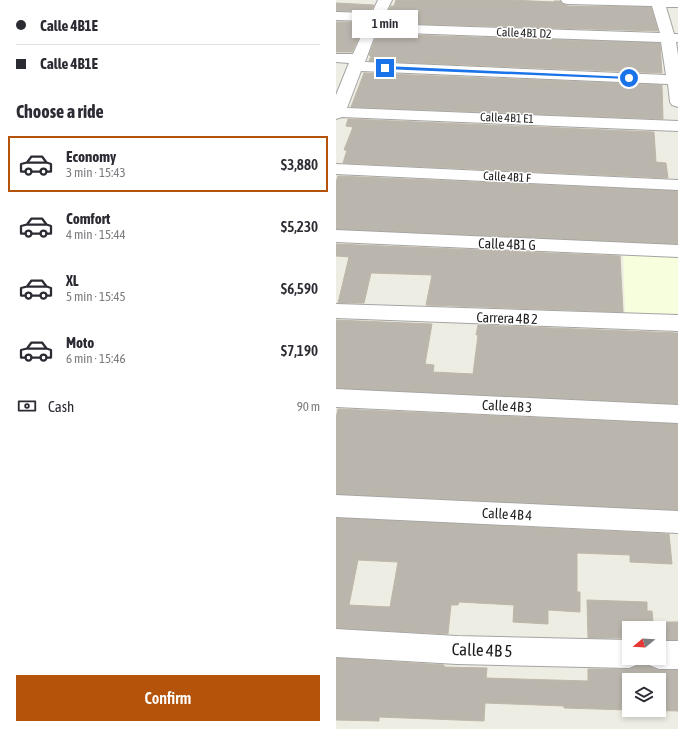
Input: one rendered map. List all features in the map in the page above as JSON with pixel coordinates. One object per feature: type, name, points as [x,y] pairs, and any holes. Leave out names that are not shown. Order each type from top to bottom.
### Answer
[{"type":"street","points":[[337,110],[374,22],[386,0]]},
{"type":"street","points":[[568,0],[657,1],[678,4]]},
{"type":"street","points":[[657,1],[673,38],[678,102]]},
{"type":"street","name":"Calle 4B1 D2","points":[[336,16],[374,22],[673,38]]},
{"type":"street","points":[[336,58],[356,63],[677,80]]},
{"type":"street","name":"Calle 4B1 E1","points":[[337,110],[678,126]]},
{"type":"street","name":"Calle 4B1 F","points":[[336,169],[678,185]]},
{"type":"street","name":"Calle 4B1 G","points":[[336,236],[678,251]]},
{"type":"street","name":"Carrera 4B 2","points":[[336,310],[678,323]]},
{"type":"street","name":"Calle 4B 3","points":[[336,398],[678,414]]},
{"type":"street","name":"Calle 4B 4","points":[[336,506],[678,522]]},
{"type":"street","name":"Calle 4B 5","points":[[336,643],[457,650],[622,654]]},
{"type":"street","points":[[666,654],[678,655]]},
{"type":"shaded area","points":[[623,252],[678,255],[678,315],[625,313]]},
{"type":"building","points":[[396,0],[560,1],[568,6],[651,7],[658,31],[382,23],[391,6],[394,6]]},
{"type":"building","points":[[336,3],[374,5],[371,11],[336,11]]},
{"type":"building","points":[[336,22],[366,22],[352,52],[336,52]]},
{"type":"building","points":[[377,34],[660,43],[662,73],[369,61],[371,56],[369,55]]},
{"type":"building","points":[[364,73],[662,85],[663,119],[351,107]]},
{"type":"building","points":[[348,119],[654,132],[656,162],[666,163],[668,178],[343,163],[347,150],[344,150],[353,127],[346,126]]},
{"type":"building","points":[[338,176],[678,191],[678,244],[336,229],[336,182]]},
{"type":"building","points":[[336,244],[620,256],[623,312],[426,305],[432,275],[371,273],[364,303],[338,303],[349,257],[336,256]]},
{"type":"building","points":[[336,320],[432,324],[425,364],[434,365],[433,372],[473,374],[478,325],[678,333],[678,404],[336,388]]},
{"type":"building","points":[[338,409],[678,424],[678,510],[336,494],[336,418]]},
{"type":"building","points":[[336,518],[669,534],[672,564],[630,562],[630,555],[577,553],[577,592],[580,592],[580,612],[548,610],[548,624],[513,622],[514,605],[459,602],[458,605],[451,605],[448,634],[336,628]],"holes":[[[358,560],[398,562],[390,607],[349,605]]]},
{"type":"building","points":[[587,600],[647,602],[647,611],[652,611],[653,621],[622,621],[622,638],[588,638]]},
{"type":"building","points":[[666,622],[678,622],[678,640],[666,640]]},
{"type":"building","points":[[336,658],[444,665],[444,667],[487,668],[486,678],[588,681],[588,669],[630,669],[640,665],[648,665],[658,670],[678,670],[678,711],[666,711],[666,673],[622,673],[622,710],[485,703],[484,721],[379,717],[379,721],[336,720]]},
{"type":"route","points":[[385,68],[629,78]]}]
